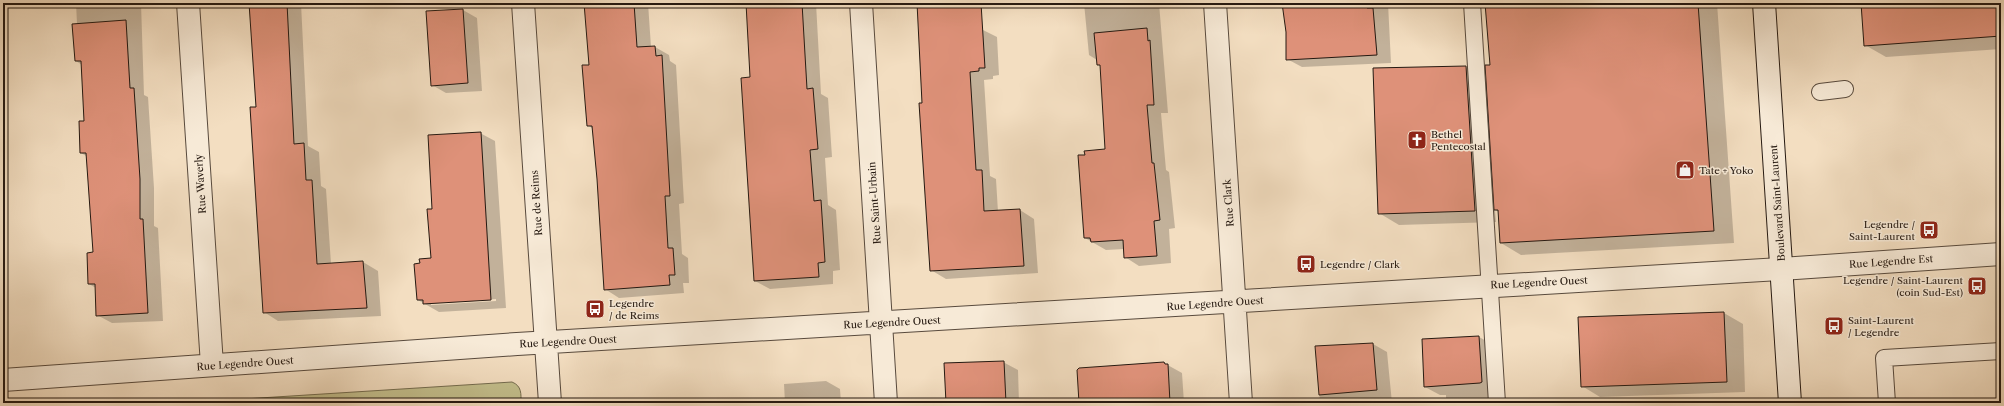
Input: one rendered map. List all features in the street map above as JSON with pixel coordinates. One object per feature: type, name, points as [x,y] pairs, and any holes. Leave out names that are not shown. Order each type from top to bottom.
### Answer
[{"type":"street","name":"Rue Waverly","points":[[188,3],[212,365]]},
{"type":"street","name":"Rue de Reims","points":[[523,3],[550,403]]},
{"type":"street","name":"Rue Saint-Urbain","points":[[861,3],[886,403]]},
{"type":"street","name":"Rue Clark","points":[[1216,3],[1242,403]]},
{"type":"street","name":"Boulevard Saint-Laurent","points":[[1764,3],[1790,403]]},
{"type":"street","name":"Rue Legendre Est","points":[[1781,269],[2001,254]]},
{"type":"street","name":"Rue Legendre Ouest","points":[[3,380],[545,343],[1489,285],[1781,269]]},
{"type":"lane","points":[[1472,3],[1497,403]]},
{"type":"lane","points":[[1820,92],[1845,89]]},
{"type":"lane","points":[[1887,403],[1884,358],[2001,351]]},
{"type":"shaded area","points":[[512,382],[519,388],[521,393],[521,403],[181,403]]},
{"type":"building","points":[[249,3],[287,3],[294,144],[304,143],[306,180],[312,180],[317,264],[363,261],[367,308],[263,313],[250,107],[256,107]]},
{"type":"building","points":[[584,3],[634,3],[637,47],[655,46],[656,56],[662,55],[670,196],[665,196],[668,248],[673,248],[675,275],[669,275],[670,285],[604,290],[592,126],[587,126],[582,65],[589,65]]},
{"type":"building","points":[[746,3],[802,3],[807,89],[813,88],[818,149],[810,150],[814,201],[821,200],[825,262],[818,263],[819,277],[754,281],[741,78],[750,77]]},
{"type":"building","points":[[917,3],[981,3],[985,68],[979,68],[979,71],[970,72],[976,170],[982,170],[984,211],[1020,209],[1024,266],[930,271],[919,103],[922,103]]},
{"type":"building","points":[[1282,3],[1367,3],[1367,8],[1373,8],[1377,55],[1286,60],[1286,32]]},
{"type":"building","points":[[1485,3],[1698,3],[1714,231],[1500,243],[1498,210],[1494,210],[1485,65],[1490,65]]},
{"type":"building","points":[[1861,3],[2001,3],[2001,36],[1864,46]]},
{"type":"building","points":[[463,9],[468,83],[431,86],[426,11]]},
{"type":"building","points":[[126,20],[130,88],[134,88],[140,179],[140,219],[143,219],[148,313],[96,316],[95,284],[88,284],[87,253],[93,252],[86,153],[80,153],[79,121],[84,121],[81,61],[75,61],[72,24]]},
{"type":"building","points":[[1147,28],[1148,41],[1150,40],[1154,105],[1147,105],[1152,163],[1154,163],[1160,220],[1154,221],[1157,256],[1124,258],[1123,240],[1091,242],[1090,238],[1084,238],[1078,155],[1085,155],[1084,151],[1105,149],[1100,65],[1097,65],[1094,33]]},
{"type":"building","name":"Bethel Pentecostal","points":[[1466,66],[1475,211],[1378,214],[1373,68]]},
{"type":"building","points":[[481,132],[491,300],[423,304],[423,300],[417,300],[414,264],[420,263],[419,259],[431,258],[427,209],[432,209],[428,135]]},
{"type":"building","points":[[1724,312],[1727,382],[1581,387],[1578,317]]},
{"type":"building","points":[[1479,336],[1482,382],[1424,387],[1422,339]]},
{"type":"building","points":[[1373,343],[1377,390],[1319,395],[1315,346]]},
{"type":"building","points":[[1004,361],[1006,403],[946,403],[944,363]]},
{"type":"building","points":[[1164,362],[1165,364],[1168,364],[1170,403],[1079,403],[1077,370],[1079,368]]},
{"type":"place","name":"Bethel Pentecostal","points":[[1417,140]]},
{"type":"place","name":"Tate + Yoko","points":[[1685,170]]},
{"type":"place","name":"Legendre / Saint-Laurent","points":[[1929,230]]},
{"type":"place","name":"Legendre / Clark","points":[[1306,264]]},
{"type":"place","name":"Legendre / Saint-Laurent (coin Sud-Est)","points":[[1977,286]]},
{"type":"place","name":"Legendre / de Reims","points":[[595,309]]},
{"type":"place","name":"Saint-Laurent / Legendre","points":[[1834,326]]}]
